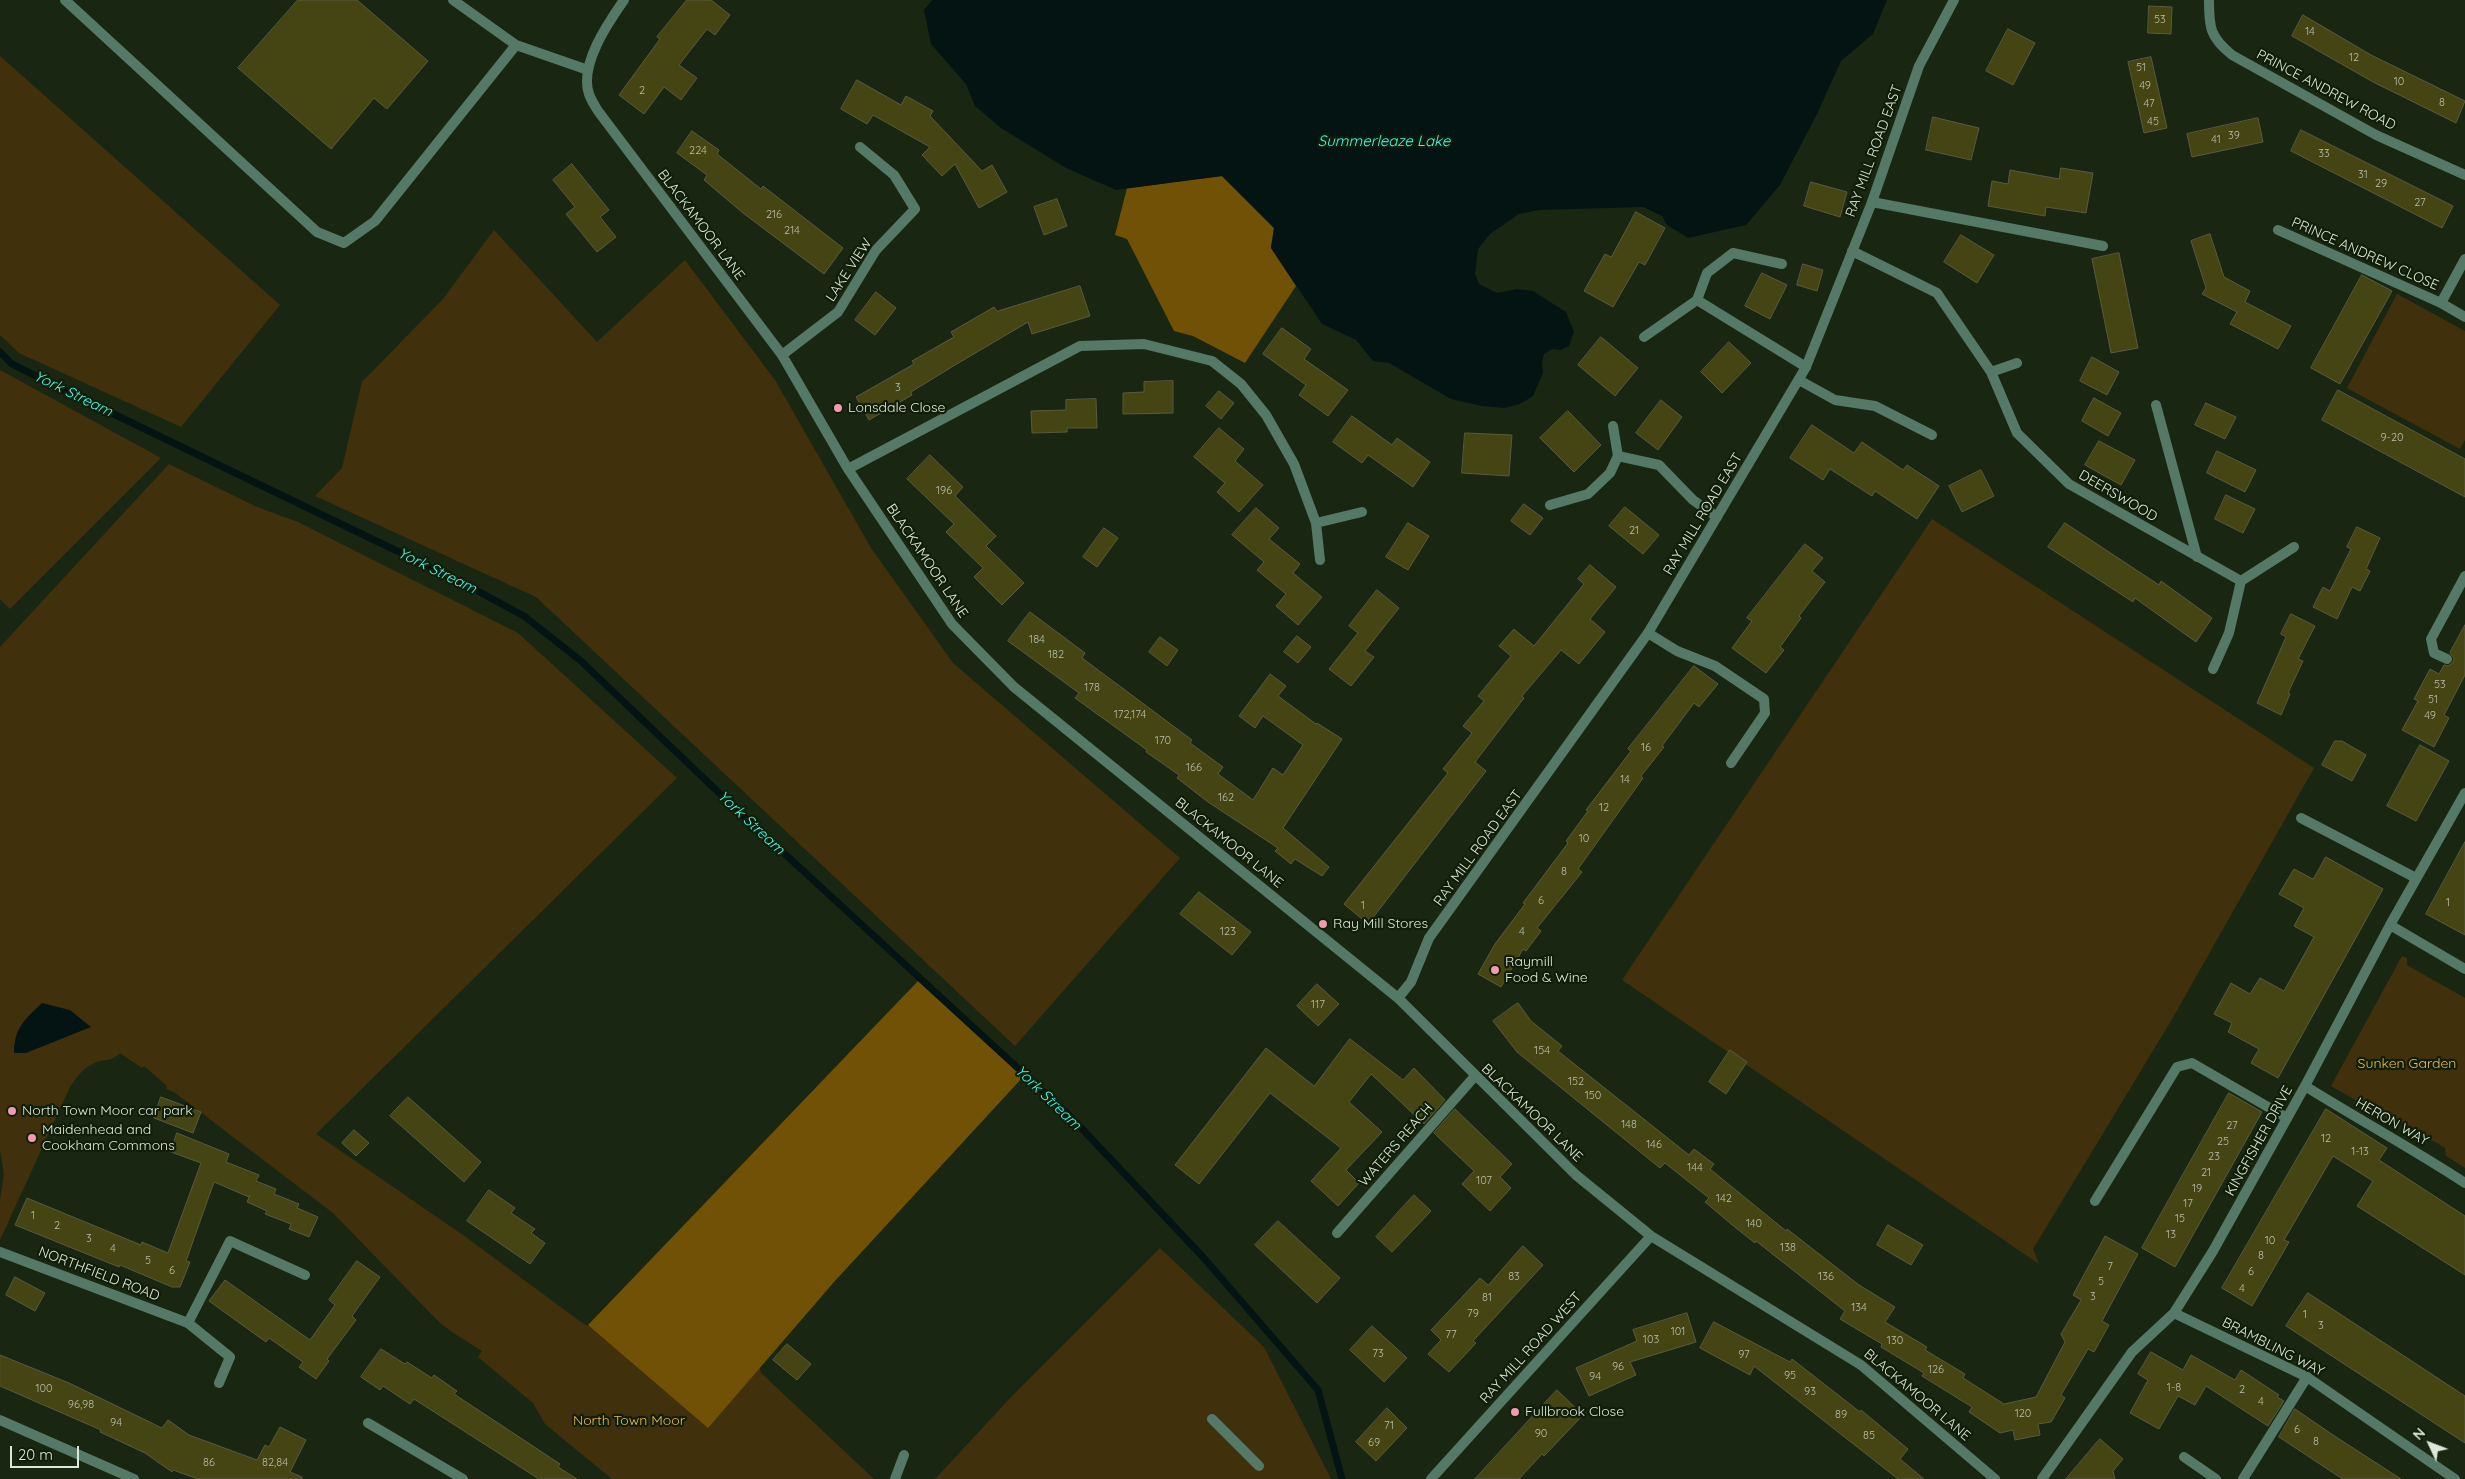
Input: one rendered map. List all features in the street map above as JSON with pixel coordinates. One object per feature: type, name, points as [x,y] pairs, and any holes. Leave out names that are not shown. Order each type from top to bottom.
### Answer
[{"type":"street","points":[[65,0],[317,232],[344,243],[375,221],[516,45]]},
{"type":"street","points":[[453,0],[516,45],[588,70],[606,27],[624,0]]},
{"type":"street","name":"RAY MILL ROAD EAST","points":[[1398,998],[1411,982],[1429,938],[1648,633],[1799,380],[1806,367],[1872,202],[1919,66],[1954,0]]},
{"type":"street","name":"PRINCE ANDREW ROAD","points":[[2209,0],[2209,19],[2216,42],[2232,55],[2376,135],[2465,175]]},
{"type":"street","name":"BLACKAMOOR LANE","points":[[588,70],[588,92],[598,112],[782,355],[848,469],[952,624],[1014,688],[1398,998],[1576,1175],[1651,1236],[1861,1364],[1995,1479]]},
{"type":"street","name":"LAKE VIEW","points":[[782,355],[838,312],[876,250],[915,209],[894,175],[860,147]]},
{"type":"street","points":[[1872,202],[2103,246]]},
{"type":"street","name":"PRINCE ANDREW CLOSE","points":[[2278,230],[2441,303],[2465,317]]},
{"type":"street","name":"DEERSWOOD","points":[[1852,251],[1937,293],[1991,372],[2017,434],[2068,484],[2241,581]]},
{"type":"street","points":[[1644,337],[1697,300],[1707,273],[1733,253],[1782,264]]},
{"type":"street","name":"PRINCE ANDREW CLOSE","points":[[2441,303],[2465,259]]},
{"type":"street","points":[[1697,300],[1806,367]]},
{"type":"street","points":[[848,469],[1080,346],[1144,344],[1212,361],[1241,384],[1266,415],[1294,464],[1316,523],[1320,560]]},
{"type":"street","points":[[1991,372],[2017,363]]},
{"type":"street","points":[[1799,380],[1835,400],[1875,406],[1932,435]]},
{"type":"street","points":[[2156,404],[2198,557]]},
{"type":"street","points":[[1550,505],[1588,494],[1610,473],[1618,456],[1613,426]]},
{"type":"street","points":[[1618,456],[1658,465],[1693,500],[1717,517]]},
{"type":"street","points":[[1316,523],[1362,512]]},
{"type":"street","points":[[2213,669],[2228,633],[2241,581],[2294,547]]},
{"type":"street","points":[[2447,659],[2434,653],[2431,639],[2465,576]]},
{"type":"street","points":[[1648,633],[1677,651],[1715,666],[1764,699],[1765,713],[1731,763]]},
{"type":"street","name":"KINGFISHER DRIVE","points":[[2042,1479],[2132,1352],[2174,1313],[2213,1251],[2305,1086],[2390,925],[2465,793]]},
{"type":"street","points":[[2301,818],[2416,878]]},
{"type":"street","points":[[2390,925],[2465,969]]},
{"type":"street","points":[[2095,1201],[2177,1067],[2192,1063],[2287,1118]]},
{"type":"street","name":"WATERS REACH","points":[[1337,1233],[1475,1076]]},
{"type":"street","name":"HERON WAY","points":[[2305,1086],[2351,1115],[2408,1146],[2465,1183]]},
{"type":"street","name":"RAY MILL ROAD WEST","points":[[1431,1479],[1651,1236]]},
{"type":"street","points":[[188,1323],[230,1241],[305,1275]]},
{"type":"street","name":"NORTHFIELD ROAD","points":[[0,1252],[188,1323],[230,1357],[219,1383]]},
{"type":"street","name":"BRAMBLING WAY","points":[[2174,1313],[2306,1377],[2455,1479]]},
{"type":"street","points":[[2243,1479],[2306,1377]]},
{"type":"street","points":[[1212,1419],[1259,1466]]},
{"type":"street","points":[[0,1420],[134,1479]]},
{"type":"street","points":[[368,1423],[464,1479]]},
{"type":"street","points":[[896,1479],[904,1455]]},
{"type":"street","points":[[2184,1457],[2216,1479]]},
{"type":"green space","points":[[0,56],[280,305],[181,427],[19,353],[0,335]]},
{"type":"green space","points":[[494,230],[597,342],[685,260],[775,380],[871,548],[953,663],[1180,858],[1015,1046],[536,597],[315,496],[342,468],[362,382],[443,299]]},
{"type":"green space","points":[[2397,294],[2465,331],[2465,440],[2460,449],[2347,388]]},
{"type":"green space","points":[[0,370],[161,458],[10,609],[0,599]]},
{"type":"green space","name":"North Town Moor","points":[[169,464],[257,507],[298,522],[518,633],[677,778],[316,1134],[463,1235],[581,1322],[601,1333],[759,1365],[761,1373],[874,1479],[612,1479],[545,1424],[533,1403],[478,1357],[482,1351],[439,1322],[333,1213],[174,1092],[166,1089],[167,1086],[144,1066],[142,1068],[120,1053],[111,1059],[88,1066],[70,1087],[0,1240],[0,1200],[4,1174],[0,1150],[0,647]]},
{"type":"green space","points":[[1932,519],[2314,768],[2171,1021],[2033,1249],[2039,1264],[1622,980]]},
{"type":"green space","name":"Sunken Garden","points":[[2402,956],[2407,958],[2407,965],[2465,998],[2465,1168],[2446,1156],[2445,1148],[2406,1124],[2392,1121],[2331,1086]]},
{"type":"green space","points":[[1160,1248],[1264,1347],[1331,1479],[935,1479],[1012,1396]]},
{"type":"shaded area","points":[[1222,176],[1274,228],[1271,248],[1296,286],[1245,363],[1193,336],[1174,331],[1127,239],[1115,235],[1127,188]]},
{"type":"shaded area","points":[[918,981],[1023,1077],[834,1282],[708,1428],[588,1325]]},
{"type":"water","name":"Summerleaze Lake","points":[[932,0],[1887,0],[1873,34],[1841,61],[1817,114],[1780,185],[1746,225],[1688,238],[1667,225],[1662,216],[1643,207],[1539,210],[1519,214],[1490,234],[1478,249],[1475,274],[1479,284],[1497,293],[1517,289],[1533,291],[1566,312],[1574,332],[1569,346],[1561,350],[1552,349],[1544,354],[1542,362],[1543,373],[1533,396],[1520,404],[1504,408],[1482,406],[1451,399],[1389,363],[1373,361],[1356,340],[1322,324],[1271,248],[1274,228],[1222,176],[1116,190],[1066,168],[1001,128],[975,106],[966,84],[931,44],[924,10]]},
{"type":"water","points":[[42,1003],[70,1010],[91,1027],[26,1053],[14,1053],[18,1030]]},
{"type":"building","points":[[298,0],[357,0],[428,61],[387,109],[374,98],[331,149],[238,68]]},
{"type":"building","points":[[687,0],[711,0],[730,15],[715,35],[707,29],[679,65],[697,78],[681,100],[664,87],[644,114],[619,95],[660,39],[657,37]]},
{"type":"building","points":[[2149,6],[2172,7],[2171,34],[2148,33]]},
{"type":"building","points":[[2303,15],[2371,55],[2465,101],[2456,123],[2375,83],[2292,36]]},
{"type":"building","points":[[2008,29],[2035,43],[2013,85],[1986,71]]},
{"type":"building","points":[[2151,57],[2167,128],[2144,133],[2128,62]]},
{"type":"building","points":[[857,80],[901,105],[906,96],[933,111],[930,116],[982,171],[992,165],[1007,192],[979,208],[955,164],[942,176],[922,155],[930,147],[873,115],[867,124],[841,109]]},
{"type":"building","points":[[1933,117],[1979,128],[1971,160],[1926,150]]},
{"type":"building","points":[[2258,118],[2263,142],[2192,157],[2187,134]]},
{"type":"building","points":[[2301,130],[2453,206],[2442,228],[2291,151]]},
{"type":"building","points":[[692,131],[719,150],[717,154],[761,189],[763,186],[843,248],[824,274],[743,213],[704,180],[707,175],[677,153]]},
{"type":"building","points":[[572,164],[609,210],[600,217],[616,237],[597,252],[566,214],[575,207],[553,180]]},
{"type":"building","points":[[2061,168],[2093,173],[2086,213],[2046,207],[2045,216],[1988,206],[1992,181],[2008,184],[2010,170],[2059,179]]},
{"type":"building","points":[[1811,182],[1847,192],[1840,217],[1804,206]]},
{"type":"building","points":[[1057,199],[1067,226],[1044,235],[1034,207]]},
{"type":"building","points":[[1636,212],[1665,228],[1645,265],[1639,262],[1613,307],[1584,291],[1605,254],[1611,257]]},
{"type":"building","points":[[2210,234],[2224,277],[2250,291],[2245,302],[2291,326],[2278,349],[2230,324],[2237,312],[2202,294],[2206,288],[2191,241]]},
{"type":"building","points":[[1961,235],[1994,255],[1977,283],[1944,262]]},
{"type":"building","points":[[2119,253],[2138,348],[2111,353],[2092,259]]},
{"type":"building","points":[[1803,264],[1823,270],[1817,291],[1797,285]]},
{"type":"building","points":[[1762,273],[1787,285],[1770,319],[1745,306]]},
{"type":"building","points":[[2362,275],[2392,291],[2340,384],[2311,368]]},
{"type":"building","points":[[1080,286],[1090,316],[1032,334],[1028,322],[911,392],[912,395],[869,420],[856,397],[914,364],[912,361],[954,337],[951,332],[994,307],[997,311]]},
{"type":"building","points":[[876,292],[896,308],[875,335],[855,320]]},
{"type":"building","points":[[1282,328],[1311,349],[1304,359],[1348,390],[1328,416],[1299,395],[1306,385],[1263,354]]},
{"type":"building","points":[[1601,337],[1638,368],[1615,396],[1578,365]]},
{"type":"building","points":[[1729,342],[1751,363],[1722,393],[1701,372]]},
{"type":"building","points":[[2092,357],[2119,372],[2107,395],[2080,381]]},
{"type":"building","points":[[1173,381],[1173,413],[1123,414],[1123,393],[1144,392],[1144,382]]},
{"type":"building","points":[[2338,390],[2465,459],[2465,497],[2322,420]]},
{"type":"building","points":[[1219,391],[1234,403],[1221,419],[1206,406]]},
{"type":"building","points":[[2094,398],[2121,413],[2108,436],[2082,421]]},
{"type":"building","points":[[1096,399],[1097,428],[1067,428],[1067,432],[1032,433],[1031,411],[1066,410],[1066,400]]},
{"type":"building","points":[[1661,400],[1682,417],[1658,450],[1636,433]]},
{"type":"building","points":[[2206,403],[2236,417],[2225,439],[2195,425]]},
{"type":"building","points":[[1568,411],[1601,445],[1574,472],[1540,438]]},
{"type":"building","points":[[1352,416],[1392,445],[1397,438],[1430,462],[1413,487],[1368,455],[1362,463],[1333,442]]},
{"type":"building","points":[[1812,425],[1854,453],[1862,442],[1903,470],[1907,465],[1939,486],[1917,519],[1875,491],[1872,496],[1830,469],[1823,480],[1790,458]]},
{"type":"building","points":[[1219,428],[1244,449],[1235,461],[1263,485],[1239,512],[1217,492],[1225,483],[1194,457]]},
{"type":"building","points":[[1465,433],[1512,435],[1509,476],[1462,473]]},
{"type":"building","points":[[2099,441],[2135,460],[2121,485],[2085,465]]},
{"type":"building","points":[[2217,451],[2256,470],[2245,492],[2207,473]]},
{"type":"building","points":[[930,455],[963,487],[955,496],[996,536],[986,546],[1024,583],[1002,605],[974,577],[983,568],[946,532],[954,524],[907,479]]},
{"type":"building","points":[[1981,470],[1994,496],[1962,512],[1949,486]]},
{"type":"building","points":[[2226,495],[2255,509],[2243,533],[2215,519]]},
{"type":"building","points":[[1524,504],[1543,518],[1530,535],[1511,521]]},
{"type":"building","points":[[1625,507],[1659,535],[1643,554],[1609,526]]},
{"type":"building","points":[[1256,508],[1279,528],[1269,539],[1300,564],[1293,573],[1322,597],[1298,625],[1276,606],[1286,594],[1257,570],[1264,562],[1232,535]]},
{"type":"building","points":[[1408,523],[1429,536],[1408,570],[1386,557]]},
{"type":"building","points":[[2065,523],[2159,585],[2161,581],[2212,618],[2196,642],[2135,598],[2133,602],[2048,547]]},
{"type":"building","points":[[2357,527],[2380,538],[2366,569],[2370,571],[2360,591],[2352,587],[2337,619],[2313,607],[2323,587],[2330,591],[2351,549],[2347,547]]},
{"type":"building","points":[[1104,528],[1118,538],[1097,567],[1083,557]]},
{"type":"building","points":[[1805,544],[1823,558],[1812,571],[1825,582],[1799,616],[1801,618],[1780,647],[1784,650],[1766,673],[1732,648],[1752,621],[1747,618]]},
{"type":"building","points":[[1590,565],[1616,587],[1590,619],[1605,632],[1579,664],[1561,650],[1522,696],[1524,698],[1475,762],[1486,771],[1368,924],[1344,904],[1448,773],[1443,769],[1472,733],[1463,726],[1484,701],[1478,696],[1511,656],[1499,646],[1514,629],[1534,646],[1584,584],[1578,579]]},
{"type":"building","points":[[1377,590],[1399,608],[1365,651],[1374,657],[1351,686],[1329,669],[1358,633],[1349,626]]},
{"type":"building","points":[[1030,612],[1085,653],[1082,658],[1192,740],[1190,743],[1223,767],[1218,774],[1253,800],[1273,768],[1283,775],[1303,745],[1263,716],[1255,728],[1239,716],[1270,674],[1286,686],[1278,696],[1316,724],[1342,739],[1283,828],[1329,867],[1322,876],[1295,859],[1291,864],[1275,851],[1278,848],[1208,802],[1177,778],[1179,775],[1075,698],[1079,693],[1008,641]]},
{"type":"building","points":[[2291,614],[2315,626],[2298,659],[2303,661],[2288,693],[2290,694],[2281,715],[2257,703],[2286,637],[2281,634]]},
{"type":"building","points":[[2465,625],[2465,675],[2444,715],[2449,718],[2434,747],[2402,730],[2418,701],[2414,699],[2430,669],[2439,674],[2444,665],[2448,666],[2453,662],[2454,658],[2450,653]]},
{"type":"building","points":[[1297,636],[1311,647],[1298,663],[1284,652]]},
{"type":"building","points":[[1160,637],[1178,650],[1167,666],[1149,652]]},
{"type":"building","points":[[1694,666],[1718,684],[1699,707],[1694,703],[1662,746],[1664,747],[1641,776],[1643,778],[1578,869],[1582,872],[1537,928],[1541,931],[1526,951],[1523,949],[1501,987],[1478,974],[1495,944],[1525,904],[1523,903],[1568,843],[1566,841],[1588,811],[1586,810],[1631,751],[1628,749]]},
{"type":"building","points":[[2335,741],[2342,741],[2366,755],[2352,781],[2322,765]]},
{"type":"building","points":[[2420,745],[2449,761],[2416,821],[2387,806]]},
{"type":"building","points":[[2465,842],[2465,935],[2426,914]]},
{"type":"building","points":[[2326,857],[2383,889],[2278,1078],[2251,1063],[2259,1049],[2228,1032],[2232,1023],[2214,1014],[2231,983],[2250,994],[2260,978],[2284,991],[2314,937],[2294,926],[2304,908],[2279,894],[2294,869],[2313,879]]},
{"type":"building","points":[[1199,892],[1251,932],[1232,955],[1180,914]]},
{"type":"building","points":[[1317,984],[1339,1004],[1318,1026],[1297,1006]]},
{"type":"building","points":[[1518,1003],[1531,1021],[1562,1046],[1558,1051],[1689,1155],[1694,1149],[1714,1164],[1710,1169],[1786,1231],[1787,1229],[1859,1285],[1895,1307],[1885,1322],[1927,1347],[1925,1350],[1965,1374],[1963,1378],[2004,1404],[2036,1397],[2065,1342],[2061,1334],[2081,1300],[2073,1295],[2105,1236],[2138,1254],[2102,1321],[2109,1325],[2094,1352],[2088,1349],[2061,1395],[2065,1398],[2051,1422],[2038,1424],[2040,1435],[2015,1440],[2013,1430],[2000,1433],[1969,1412],[1972,1407],[1922,1376],[1924,1373],[1881,1347],[1882,1344],[1840,1319],[1845,1311],[1756,1241],[1755,1243],[1736,1228],[1705,1202],[1709,1198],[1665,1163],[1660,1168],[1517,1052],[1493,1021]]},
{"type":"building","points":[[1350,1039],[1403,1080],[1414,1068],[1445,1100],[1424,1124],[1371,1074],[1349,1102],[1382,1132],[1346,1170],[1359,1183],[1338,1206],[1311,1181],[1341,1148],[1270,1093],[1199,1184],[1175,1165],[1266,1048],[1314,1086]]},
{"type":"building","points":[[1730,1050],[1747,1062],[1726,1094],[1709,1082]]},
{"type":"building","points":[[2229,1093],[2262,1112],[2175,1267],[2142,1248]]},
{"type":"building","points":[[161,1097],[201,1112],[193,1133],[154,1118]]},
{"type":"building","points":[[408,1097],[481,1162],[464,1182],[390,1116]]},
{"type":"building","points":[[1455,1109],[1512,1164],[1500,1177],[1511,1188],[1490,1211],[1462,1184],[1474,1171],[1434,1133]]},
{"type":"building","points":[[2326,1109],[2387,1148],[2379,1160],[2465,1216],[2465,1275],[2357,1206],[2373,1181],[2333,1156],[2284,1240],[2289,1242],[2252,1306],[2222,1288]]},
{"type":"building","points":[[354,1130],[369,1143],[356,1156],[342,1143]]},
{"type":"building","points":[[177,1133],[229,1154],[226,1162],[259,1175],[256,1181],[276,1189],[274,1194],[299,1204],[297,1208],[318,1217],[309,1237],[289,1229],[291,1224],[265,1214],[267,1211],[247,1202],[250,1195],[249,1197],[214,1182],[186,1261],[190,1262],[180,1287],[172,1287],[15,1225],[27,1198],[141,1245],[142,1242],[168,1253],[201,1163],[171,1152]]},
{"type":"building","points":[[489,1190],[515,1208],[511,1213],[535,1229],[531,1233],[545,1243],[530,1264],[467,1221]]},
{"type":"building","points":[[1414,1195],[1431,1211],[1392,1252],[1376,1237]]},
{"type":"building","points":[[1278,1221],[1340,1278],[1317,1303],[1255,1245]]},
{"type":"building","points":[[1888,1225],[1923,1245],[1911,1265],[1877,1245]]},
{"type":"building","points":[[1523,1246],[1543,1265],[1473,1341],[1476,1343],[1449,1372],[1428,1354],[1441,1340],[1431,1330],[1480,1278],[1488,1285]]},
{"type":"building","points":[[357,1261],[380,1277],[352,1316],[356,1320],[327,1359],[329,1361],[316,1379],[299,1367],[303,1362],[269,1338],[266,1342],[209,1301],[225,1280],[310,1340],[335,1305],[329,1300]]},
{"type":"building","points":[[15,1277],[45,1293],[35,1311],[6,1295]]},
{"type":"building","points":[[2308,1293],[2465,1396],[2465,1443],[2286,1326]]},
{"type":"building","points":[[1687,1313],[1696,1342],[1630,1362],[1636,1375],[1589,1396],[1576,1368],[1637,1341],[1633,1330]]},
{"type":"building","points":[[1714,1322],[1790,1362],[1792,1359],[1860,1412],[1861,1410],[1908,1449],[1900,1459],[1924,1479],[1898,1479],[1754,1366],[1750,1375],[1700,1348]]},
{"type":"building","points":[[1372,1326],[1407,1358],[1384,1382],[1350,1350]]},
{"type":"building","points":[[787,1344],[811,1364],[797,1380],[773,1360]]},
{"type":"building","points":[[381,1349],[405,1364],[407,1362],[432,1378],[434,1375],[457,1391],[454,1394],[560,1464],[558,1467],[577,1479],[539,1479],[414,1399],[410,1404],[383,1386],[380,1390],[361,1377]]},
{"type":"building","points":[[2151,1352],[2183,1370],[2191,1355],[2235,1380],[2241,1370],[2279,1395],[2277,1397],[2284,1401],[2268,1426],[2206,1386],[2195,1405],[2178,1396],[2159,1429],[2130,1413],[2148,1380],[2138,1374]]},
{"type":"building","points":[[0,1355],[69,1383],[162,1428],[168,1420],[189,1435],[257,1460],[265,1445],[269,1447],[280,1427],[306,1440],[290,1472],[302,1477],[302,1479],[198,1479],[173,1470],[172,1472],[145,1453],[100,1432],[101,1430],[0,1386]]},
{"type":"building","points":[[1557,1390],[1583,1415],[1519,1479],[1475,1479]]},
{"type":"building","points":[[1387,1408],[1407,1428],[1376,1461],[1356,1442]]},
{"type":"building","points":[[2295,1409],[2401,1479],[2343,1479],[2338,1476],[2279,1437]]},
{"type":"building","points":[[2100,1439],[2123,1459],[2113,1471],[2115,1479],[2066,1479]]},
{"type":"waterway","name":"York Stream","points":[[0,352],[12,364],[68,392],[461,582],[524,616],[581,661],[738,811],[1069,1115],[1203,1257],[1318,1390],[1342,1479]]},
{"type":"place","name":"Lonsdale Close","points":[[838,408]]},
{"type":"place","name":"Ray Mill Stores","points":[[1323,924]]},
{"type":"place","name":"Raymill Food & Wine","points":[[1495,970]]},
{"type":"place","name":"North Town Moor car park","points":[[12,1111]]},
{"type":"place","name":"Maidenhead and Cookham Commons","points":[[32,1138]]},
{"type":"place","name":"Fullbrook Close","points":[[1515,1412]]}]
